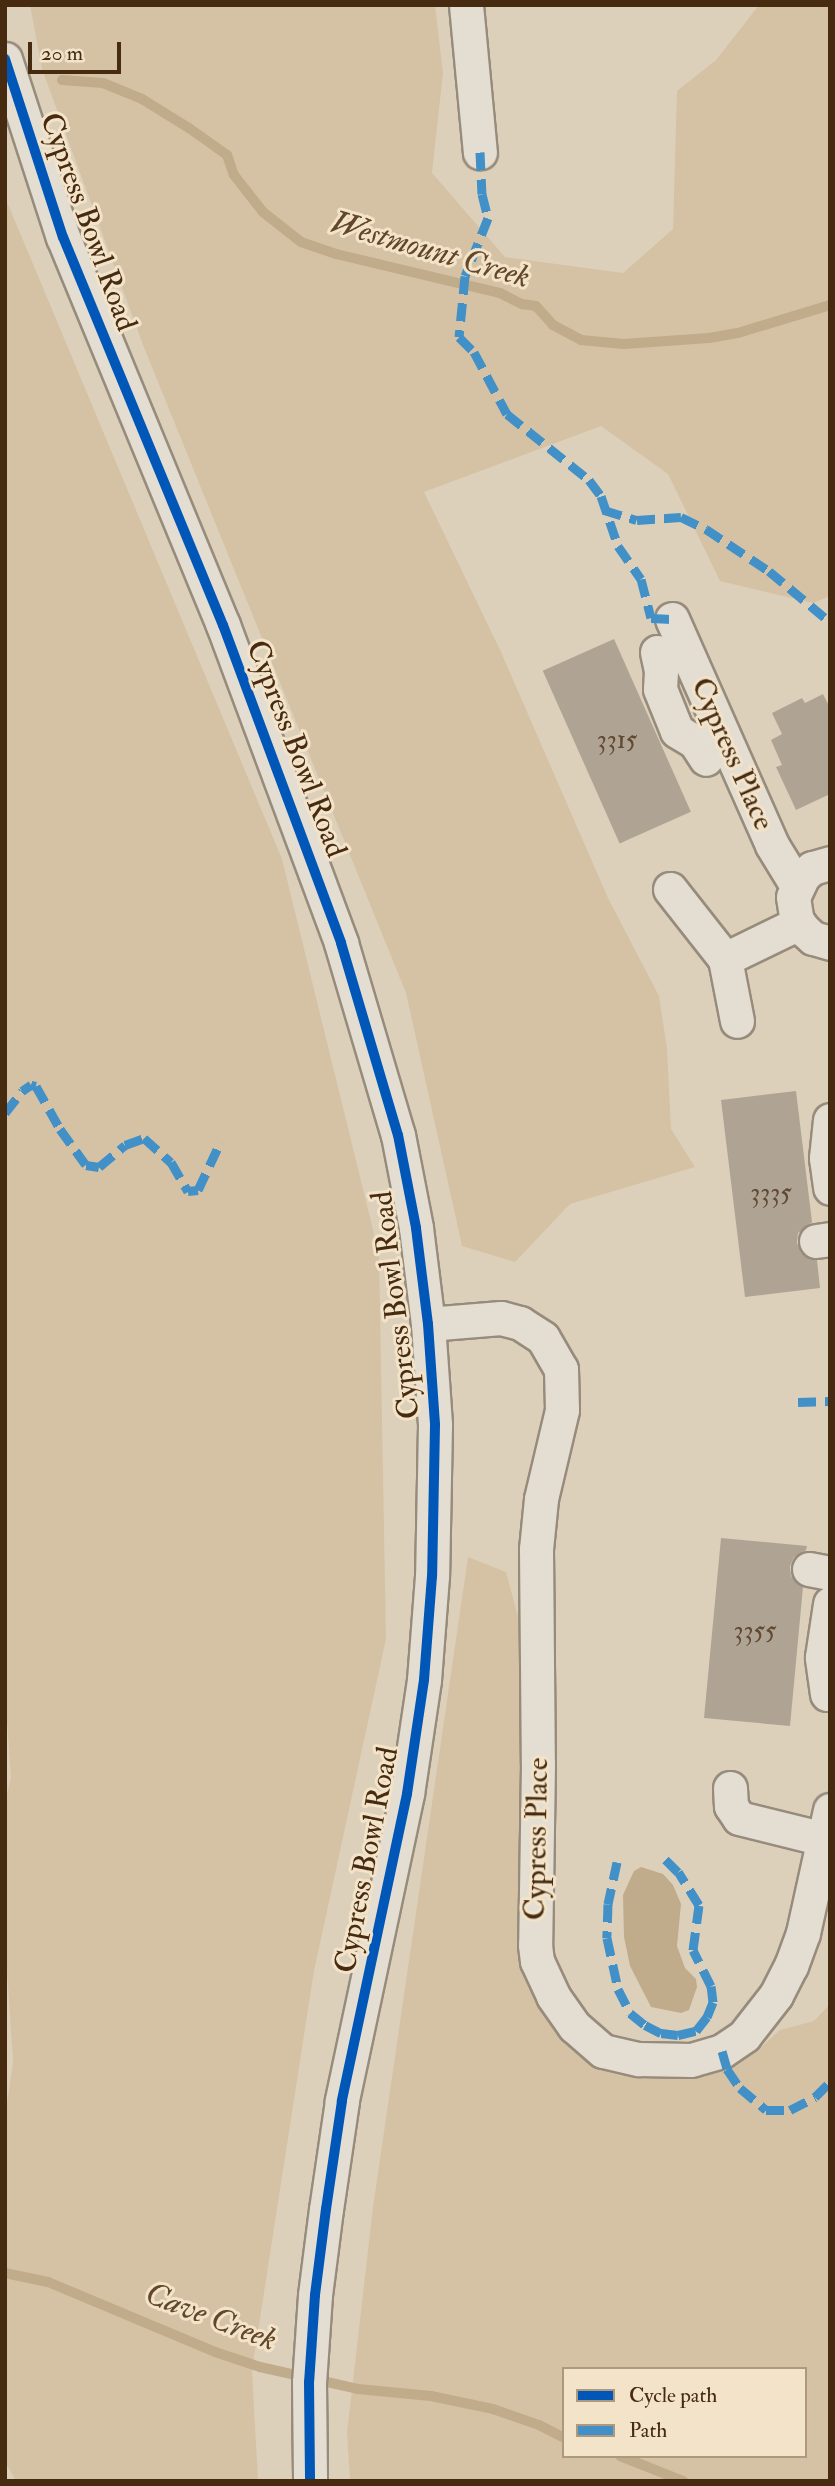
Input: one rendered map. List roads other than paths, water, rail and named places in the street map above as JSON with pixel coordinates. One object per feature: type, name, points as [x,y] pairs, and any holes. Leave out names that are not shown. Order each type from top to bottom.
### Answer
[{"type":"street","points":[[466,5],[480,152]]},
{"type":"street","name":"Cypress Bowl Road","points":[[5,59],[64,237],[223,625],[341,943],[398,1135],[416,1228],[428,1324],[435,1425],[432,1576],[424,1680],[407,1794],[342,2101],[326,2209],[315,2295],[309,2382],[310,2481]]},
{"type":"street","name":"Cypress Place","points":[[661,644],[705,759],[772,845],[797,886]]},
{"type":"street","points":[[830,863],[812,869],[797,886],[793,910],[799,923],[813,938],[830,943]]},
{"type":"street","points":[[670,889],[678,902],[709,934],[725,959],[737,1021]]},
{"type":"street","points":[[725,959],[799,923]]},
{"type":"street","points":[[821,1120],[830,1188]]},
{"type":"street","name":"Cypress Place","points":[[428,1324],[501,1318],[520,1323],[543,1338],[561,1369],[562,1410],[541,1499],[536,1549],[538,1764],[535,1945],[537,1961],[553,1996],[574,2026],[603,2051],[639,2059],[691,2060],[722,2051],[744,2036],[771,2003],[791,1966],[803,1933],[827,1825]]},
{"type":"street","points":[[819,1692],[830,1604]]},
{"type":"street","points":[[730,1788],[731,1806],[739,1818],[827,1825]]},
{"type":"waterway","name":"Westmount Creek","points":[[62,80],[103,83],[142,99],[189,128],[227,155],[234,175],[263,212],[301,242],[336,254],[500,293],[522,304],[536,306],[553,325],[581,340],[624,344],[709,338],[738,333],[830,305]]},
{"type":"waterway","name":"Cave Creek","points":[[5,2273],[48,2282],[215,2352],[260,2367],[358,2389],[431,2396],[493,2409],[539,2425],[562,2437]]},
{"type":"waterway","name":"Cave Creek","points":[[625,2458],[683,2481]]}]
